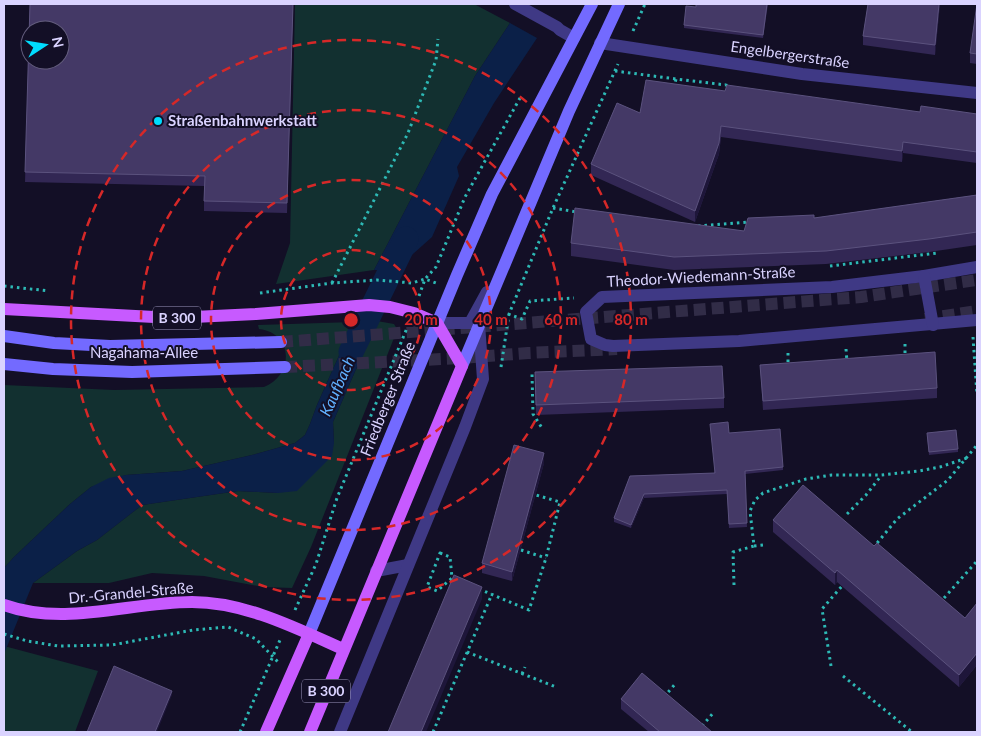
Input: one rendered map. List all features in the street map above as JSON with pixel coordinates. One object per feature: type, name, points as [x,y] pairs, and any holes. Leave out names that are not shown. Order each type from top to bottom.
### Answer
[{"type":"main road","name":"Friedberger Straße","points":[[266,732],[309,634],[492,194],[592,4]]},
{"type":"main road","points":[[462,366],[569,111],[617,4]]},
{"type":"main road","name":"B 300","points":[[4,309],[173,318],[256,314],[369,305],[390,307],[414,313],[437,323]]},
{"type":"main road","points":[[437,323],[462,366]]},
{"type":"main road","name":"Nagahama-Allee","points":[[4,336],[54,343],[110,346],[282,342]]},
{"type":"main road","name":"Nagahama-Allee","points":[[4,364],[53,369],[132,372],[285,367]]},
{"type":"main road","name":"B 300","points":[[310,732],[462,366]]},
{"type":"main road","name":"Dr.-Grandel-Straße","points":[[4,605],[38,614],[65,615],[192,602],[217,605],[247,611],[287,624],[343,649]]},
{"type":"street","points":[[516,4],[574,38]]},
{"type":"street","points":[[437,323],[470,323],[482,303],[617,4]]},
{"type":"street","name":"Engelbergerstraße","points":[[600,43],[728,63],[908,87],[977,93]]},
{"type":"street","name":"Theodor-Wiedemann-Straße","points":[[977,267],[924,276],[832,287],[602,297],[586,312],[591,338],[605,345],[613,346],[739,341],[977,320]]},
{"type":"street","points":[[924,276],[933,325]]},
{"type":"street","points":[[340,732],[462,436],[483,379],[479,324]]},
{"type":"street","points":[[376,571],[408,565]]},
{"type":"path","points":[[332,283],[408,133],[436,60],[438,40]]},
{"type":"path","points":[[615,71],[726,85],[728,63]]},
{"type":"path","points":[[674,89],[676,79]]},
{"type":"path","points":[[553,208],[581,212]]},
{"type":"path","points":[[694,229],[698,226],[754,222]]},
{"type":"path","points":[[830,266],[929,255]]},
{"type":"path","points":[[829,256],[832,287]]},
{"type":"path","points":[[259,294],[357,281],[377,280],[412,283],[426,279],[437,283]]},
{"type":"path","points":[[4,286],[52,291]]},
{"type":"path","points":[[509,314],[522,319],[530,301],[602,297]]},
{"type":"path","points":[[977,342],[974,341],[977,395]]},
{"type":"path","points":[[542,373],[532,374],[533,414],[542,428]]},
{"type":"path","points":[[869,554],[897,518],[948,480],[977,445]]},
{"type":"path","points":[[754,546],[750,511],[755,500],[762,494],[806,479],[832,476],[881,475],[940,467],[967,458]]},
{"type":"path","points":[[847,514],[866,495],[881,475]]},
{"type":"path","points":[[476,588],[529,610],[546,558],[560,502],[536,495]]},
{"type":"path","points":[[734,585],[733,552],[764,545]]},
{"type":"path","points":[[521,550],[546,558]]},
{"type":"path","points":[[440,554],[450,557],[452,578],[436,591],[426,587],[440,554]]},
{"type":"path","points":[[944,598],[977,561]]},
{"type":"path","points":[[452,578],[460,582]]},
{"type":"path","points":[[830,666],[822,609],[842,586]]},
{"type":"path","points":[[433,732],[492,594]]},
{"type":"path","points":[[240,732],[287,624]]},
{"type":"path","points":[[4,634],[26,641],[58,646],[112,645],[192,630],[228,627],[256,639],[272,657]]},
{"type":"path","points":[[467,652],[556,687]]},
{"type":"path","points":[[522,674],[525,667]]},
{"type":"path","points":[[842,676],[912,732]]},
{"type":"path","points":[[662,699],[676,682]]},
{"type":"path","points":[[698,730],[714,712]]},
{"type":"green space","points":[[295,4],[474,4],[510,23],[475,76],[374,270],[276,284],[290,243]]},
{"type":"green space","points":[[377,321],[394,324],[397,329],[311,547],[292,588],[263,587],[204,576],[152,573],[109,583],[33,583],[77,551],[97,540],[142,505],[238,491],[278,493],[334,443],[333,422]]},
{"type":"green space","points":[[354,322],[305,435],[295,443],[182,471],[126,475],[91,487],[70,504],[4,568],[4,385],[114,390],[264,387],[274,381],[281,373],[286,355],[284,346],[279,338],[270,332],[259,329],[258,325]]},
{"type":"green space","points":[[4,646],[98,671],[75,732],[4,732]]},
{"type":"water","points":[[510,23],[537,38],[494,103],[457,167],[459,176],[432,237],[395,270],[374,270],[475,76]]},
{"type":"water","points":[[377,321],[333,422],[334,443],[332,456],[297,491],[278,493],[238,491],[142,505],[97,540],[77,551],[33,583],[4,654],[4,568],[70,504],[91,487],[109,478],[182,471],[295,443],[305,435],[354,322]]},
{"type":"building","name":"Straßenbahnwerkstatt","points":[[30,4],[293,4],[287,203],[204,201],[205,176],[25,172],[28,70],[70,70],[70,20],[30,20]]},
{"type":"building","points":[[696,4],[767,4],[763,35],[684,25],[686,6],[696,7]]},
{"type":"building","points":[[868,4],[939,4],[935,45],[863,36]]},
{"type":"building","points":[[977,4],[977,54],[970,53]]},
{"type":"building","points":[[646,80],[725,91],[727,85],[920,112],[921,106],[977,114],[977,152],[903,142],[902,151],[721,126],[719,143],[695,211],[591,164],[617,103],[640,113]]},
{"type":"building","points":[[977,195],[977,232],[929,239],[826,251],[674,257],[571,243],[575,208],[744,231],[748,218],[814,215],[814,218]]},
{"type":"building","points":[[935,352],[937,388],[763,401],[760,365]]},
{"type":"building","points":[[722,366],[724,398],[536,405],[535,372]]},
{"type":"building","points":[[728,422],[729,433],[780,429],[783,467],[745,471],[747,523],[729,524],[727,490],[644,494],[631,525],[614,518],[630,476],[715,473],[710,424]]},
{"type":"building","points":[[956,430],[958,449],[929,452],[927,433]]},
{"type":"building","points":[[514,445],[544,453],[512,572],[482,563]]},
{"type":"building","points":[[803,485],[874,546],[877,543],[965,618],[977,603],[977,653],[959,675],[837,570],[835,573],[773,520]]},
{"type":"building","points":[[454,575],[482,587],[421,732],[388,732]]},
{"type":"building","points":[[114,666],[172,691],[155,732],[87,732]]},
{"type":"building","points":[[642,673],[712,732],[660,732],[621,699]]},
{"type":"waterway","name":"Kaufbach","points":[[351,352],[406,239]]},
{"type":"tunnel","points":[[281,342],[861,297],[977,280]]},
{"type":"tunnel","points":[[925,319],[977,311]]},
{"type":"tunnel","points":[[285,367],[617,349]]},
{"type":"place","name":"Straßenbahnwerkstatt","points":[[158,121]]}]
